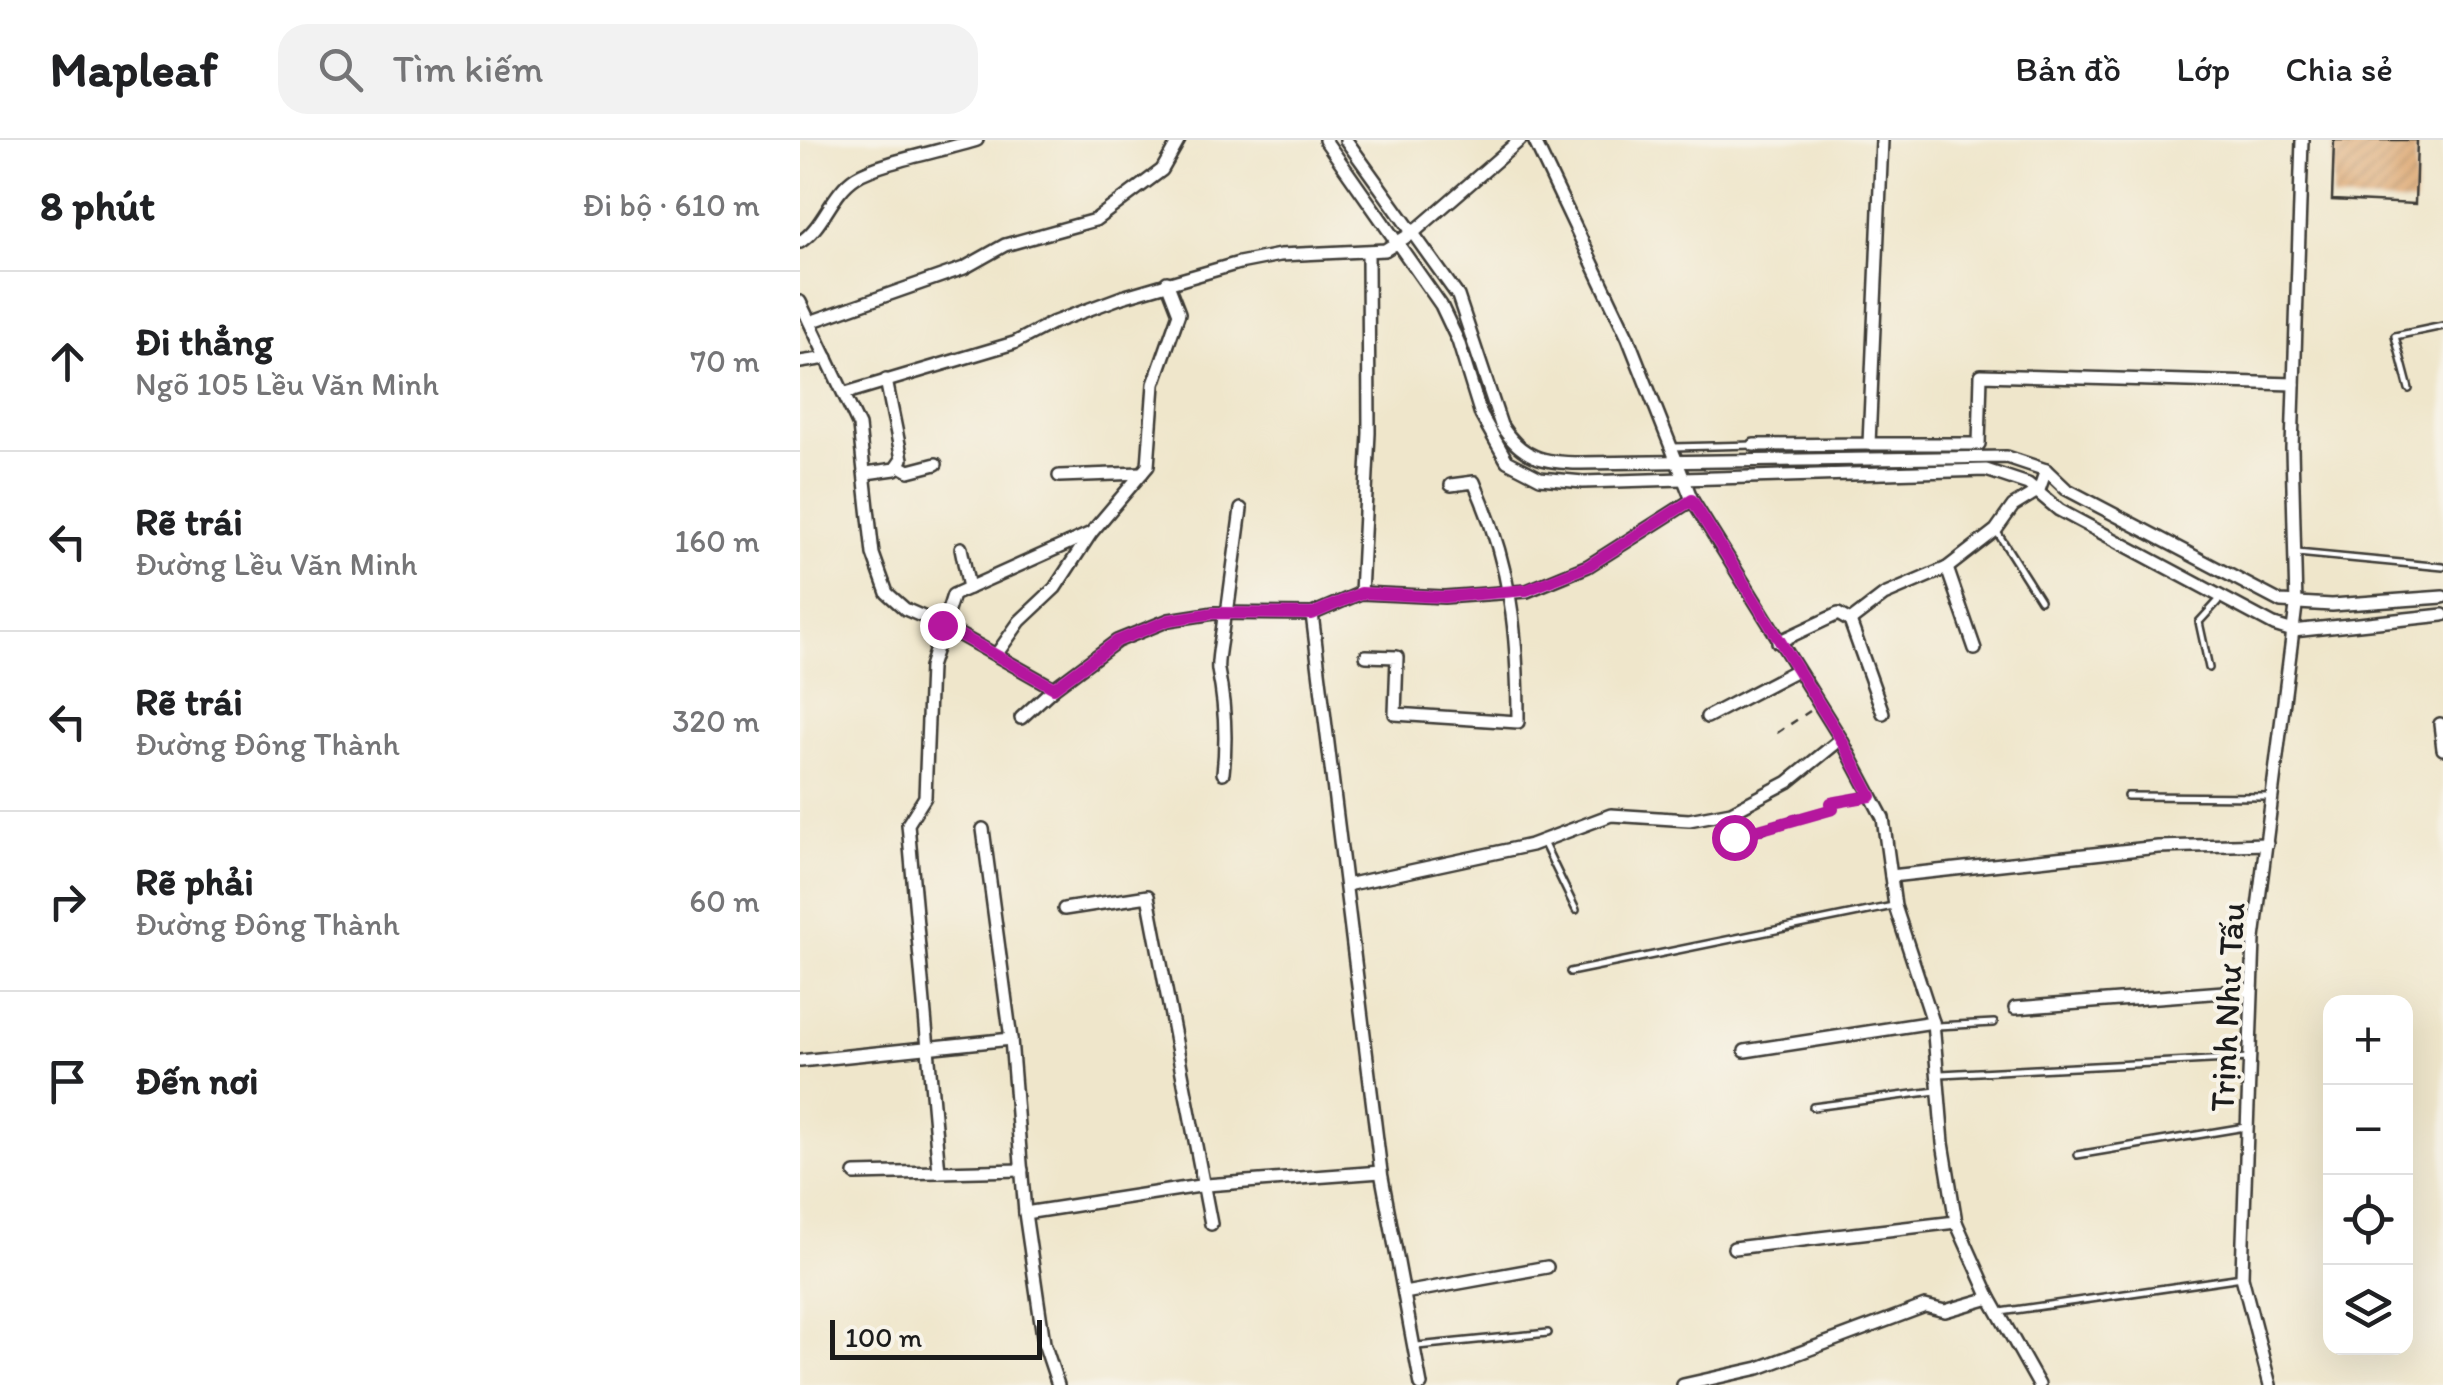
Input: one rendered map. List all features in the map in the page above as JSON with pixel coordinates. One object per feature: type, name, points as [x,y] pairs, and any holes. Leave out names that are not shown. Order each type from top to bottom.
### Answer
[{"type":"street","points":[[800,242],[811,236],[856,176],[976,140]]},
{"type":"street","points":[[810,322],[964,268],[1006,245],[1095,220],[1162,170],[1179,140]]},
{"type":"street","points":[[1325,140],[1450,322],[1495,446],[1524,472],[1560,482],[1986,470],[2039,490],[2059,510],[2221,598],[2292,631],[2443,616]]},
{"type":"street","points":[[1346,140],[1458,296],[1501,425],[1510,440],[1533,458],[1558,464],[1674,454],[2008,457],[2046,470],[2066,489],[2262,594],[2296,606],[2443,597]]},
{"type":"street","points":[[846,394],[1014,343],[1052,322],[1167,282],[1280,255],[1368,254],[1397,244],[1520,140]]},
{"type":"street","points":[[1534,140],[1628,338],[1692,500],[1841,739],[1883,818],[1896,906],[1933,1024],[1956,1222],[1990,1298],[2039,1385]]},
{"type":"street","points":[[1869,444],[1882,140]]},
{"type":"street","name":"Trịnh Như Tấu","points":[[2270,1385],[2242,1277],[2250,990],[2296,606],[2294,384],[2302,140]]},
{"type":"street","points":[[1361,593],[1370,433],[1368,254]]},
{"type":"street","points":[[996,655],[1020,621],[1072,567],[1091,533],[1151,460],[1154,384],[1180,313],[1167,282]]},
{"type":"street","points":[[800,302],[859,426],[877,574],[894,601],[1054,688]]},
{"type":"street","points":[[800,362],[827,358]]},
{"type":"street","points":[[1754,446],[1979,444],[1981,375],[2294,384]]},
{"type":"street","points":[[886,380],[900,466]]},
{"type":"street","points":[[1472,387],[1488,382]]},
{"type":"street","points":[[866,472],[900,466],[910,470],[936,464]]},
{"type":"street","points":[[1850,621],[1884,595],[1947,568],[1996,530],[2013,506],[2039,490],[2046,470]]},
{"type":"street","points":[[1058,476],[1142,474]]},
{"type":"street","points":[[1366,656],[1397,657],[1395,714],[1518,722],[1518,634],[1510,592],[1474,482],[1452,486]]},
{"type":"street","points":[[1021,718],[1117,641],[1169,620],[1225,614],[1312,614],[1361,593],[1444,597],[1510,592],[1561,580],[1692,500]]},
{"type":"street","points":[[1223,774],[1227,739],[1224,682],[1217,668],[1241,509]]},
{"type":"street","points":[[939,1172],[908,824],[927,786],[930,668],[953,595],[1091,533]]},
{"type":"street","points":[[961,548],[970,588]]},
{"type":"street","points":[[1947,568],[1975,650]]},
{"type":"street","points":[[1312,614],[1381,1172],[1421,1385]]},
{"type":"street","points":[[1778,642],[1838,614],[1850,621],[1883,713]]},
{"type":"street","points":[[1707,718],[1796,670]]},
{"type":"street","points":[[2440,724],[2443,749]]},
{"type":"street","points":[[1346,885],[1542,841],[1611,815],[1689,820],[1731,812],[1788,782],[1841,739]]},
{"type":"street","points":[[983,828],[1011,1039],[1025,1213],[1044,1342],[1058,1385]]},
{"type":"street","points":[[1891,876],[2158,847],[2268,844]]},
{"type":"street","points":[[1064,909],[1148,896],[1206,1186],[1210,1224]]},
{"type":"street","points":[[2015,1008],[2250,990]]},
{"type":"street","points":[[1745,1051],[1933,1024]]},
{"type":"street","points":[[800,1061],[1011,1039]]},
{"type":"street","points":[[855,1174],[1022,1170]]},
{"type":"street","points":[[1025,1213],[1206,1186],[1381,1172]]},
{"type":"street","points":[[1734,1248],[1956,1222]]},
{"type":"street","points":[[1404,1293],[1547,1267]]},
{"type":"street","points":[[1683,1385],[1759,1368],[1925,1306],[1945,1312],[1990,1298]]},
{"type":"lane","points":[[2409,388],[2395,336],[2443,326]]},
{"type":"lane","points":[[1674,454],[1754,446]]},
{"type":"lane","points":[[1996,530],[2040,600]]},
{"type":"lane","points":[[2296,554],[2443,567]]},
{"type":"lane","points":[[2210,668],[2199,622],[2221,598]]},
{"type":"lane","points":[[1734,837],[1833,809],[1831,803],[1871,796]]},
{"type":"lane","points":[[2127,796],[2274,797]]},
{"type":"lane","points":[[1542,841],[1576,910]]},
{"type":"lane","points":[[1570,972],[1896,906]]},
{"type":"lane","points":[[1933,1024],[1994,1023]]},
{"type":"lane","points":[[1938,1074],[2251,1058]]},
{"type":"lane","points":[[1813,1107],[1939,1091]]},
{"type":"lane","points":[[2077,1155],[2248,1126]]},
{"type":"lane","points":[[1998,1313],[2044,1302],[2178,1290],[2242,1277]]},
{"type":"lane","points":[[1414,1346],[1548,1333]]},
{"type":"path","points":[[1778,733],[1820,705]]},
{"type":"building","points":[[2334,140],[2417,140],[2415,204],[2332,200]]},
{"type":"route","points":[[942,625],[1054,688],[1117,641],[1169,620],[1214,613],[1312,614],[1361,593],[1488,595],[1561,580],[1692,500],[1841,739],[1871,796],[1831,803],[1833,809],[1734,837]]}]
